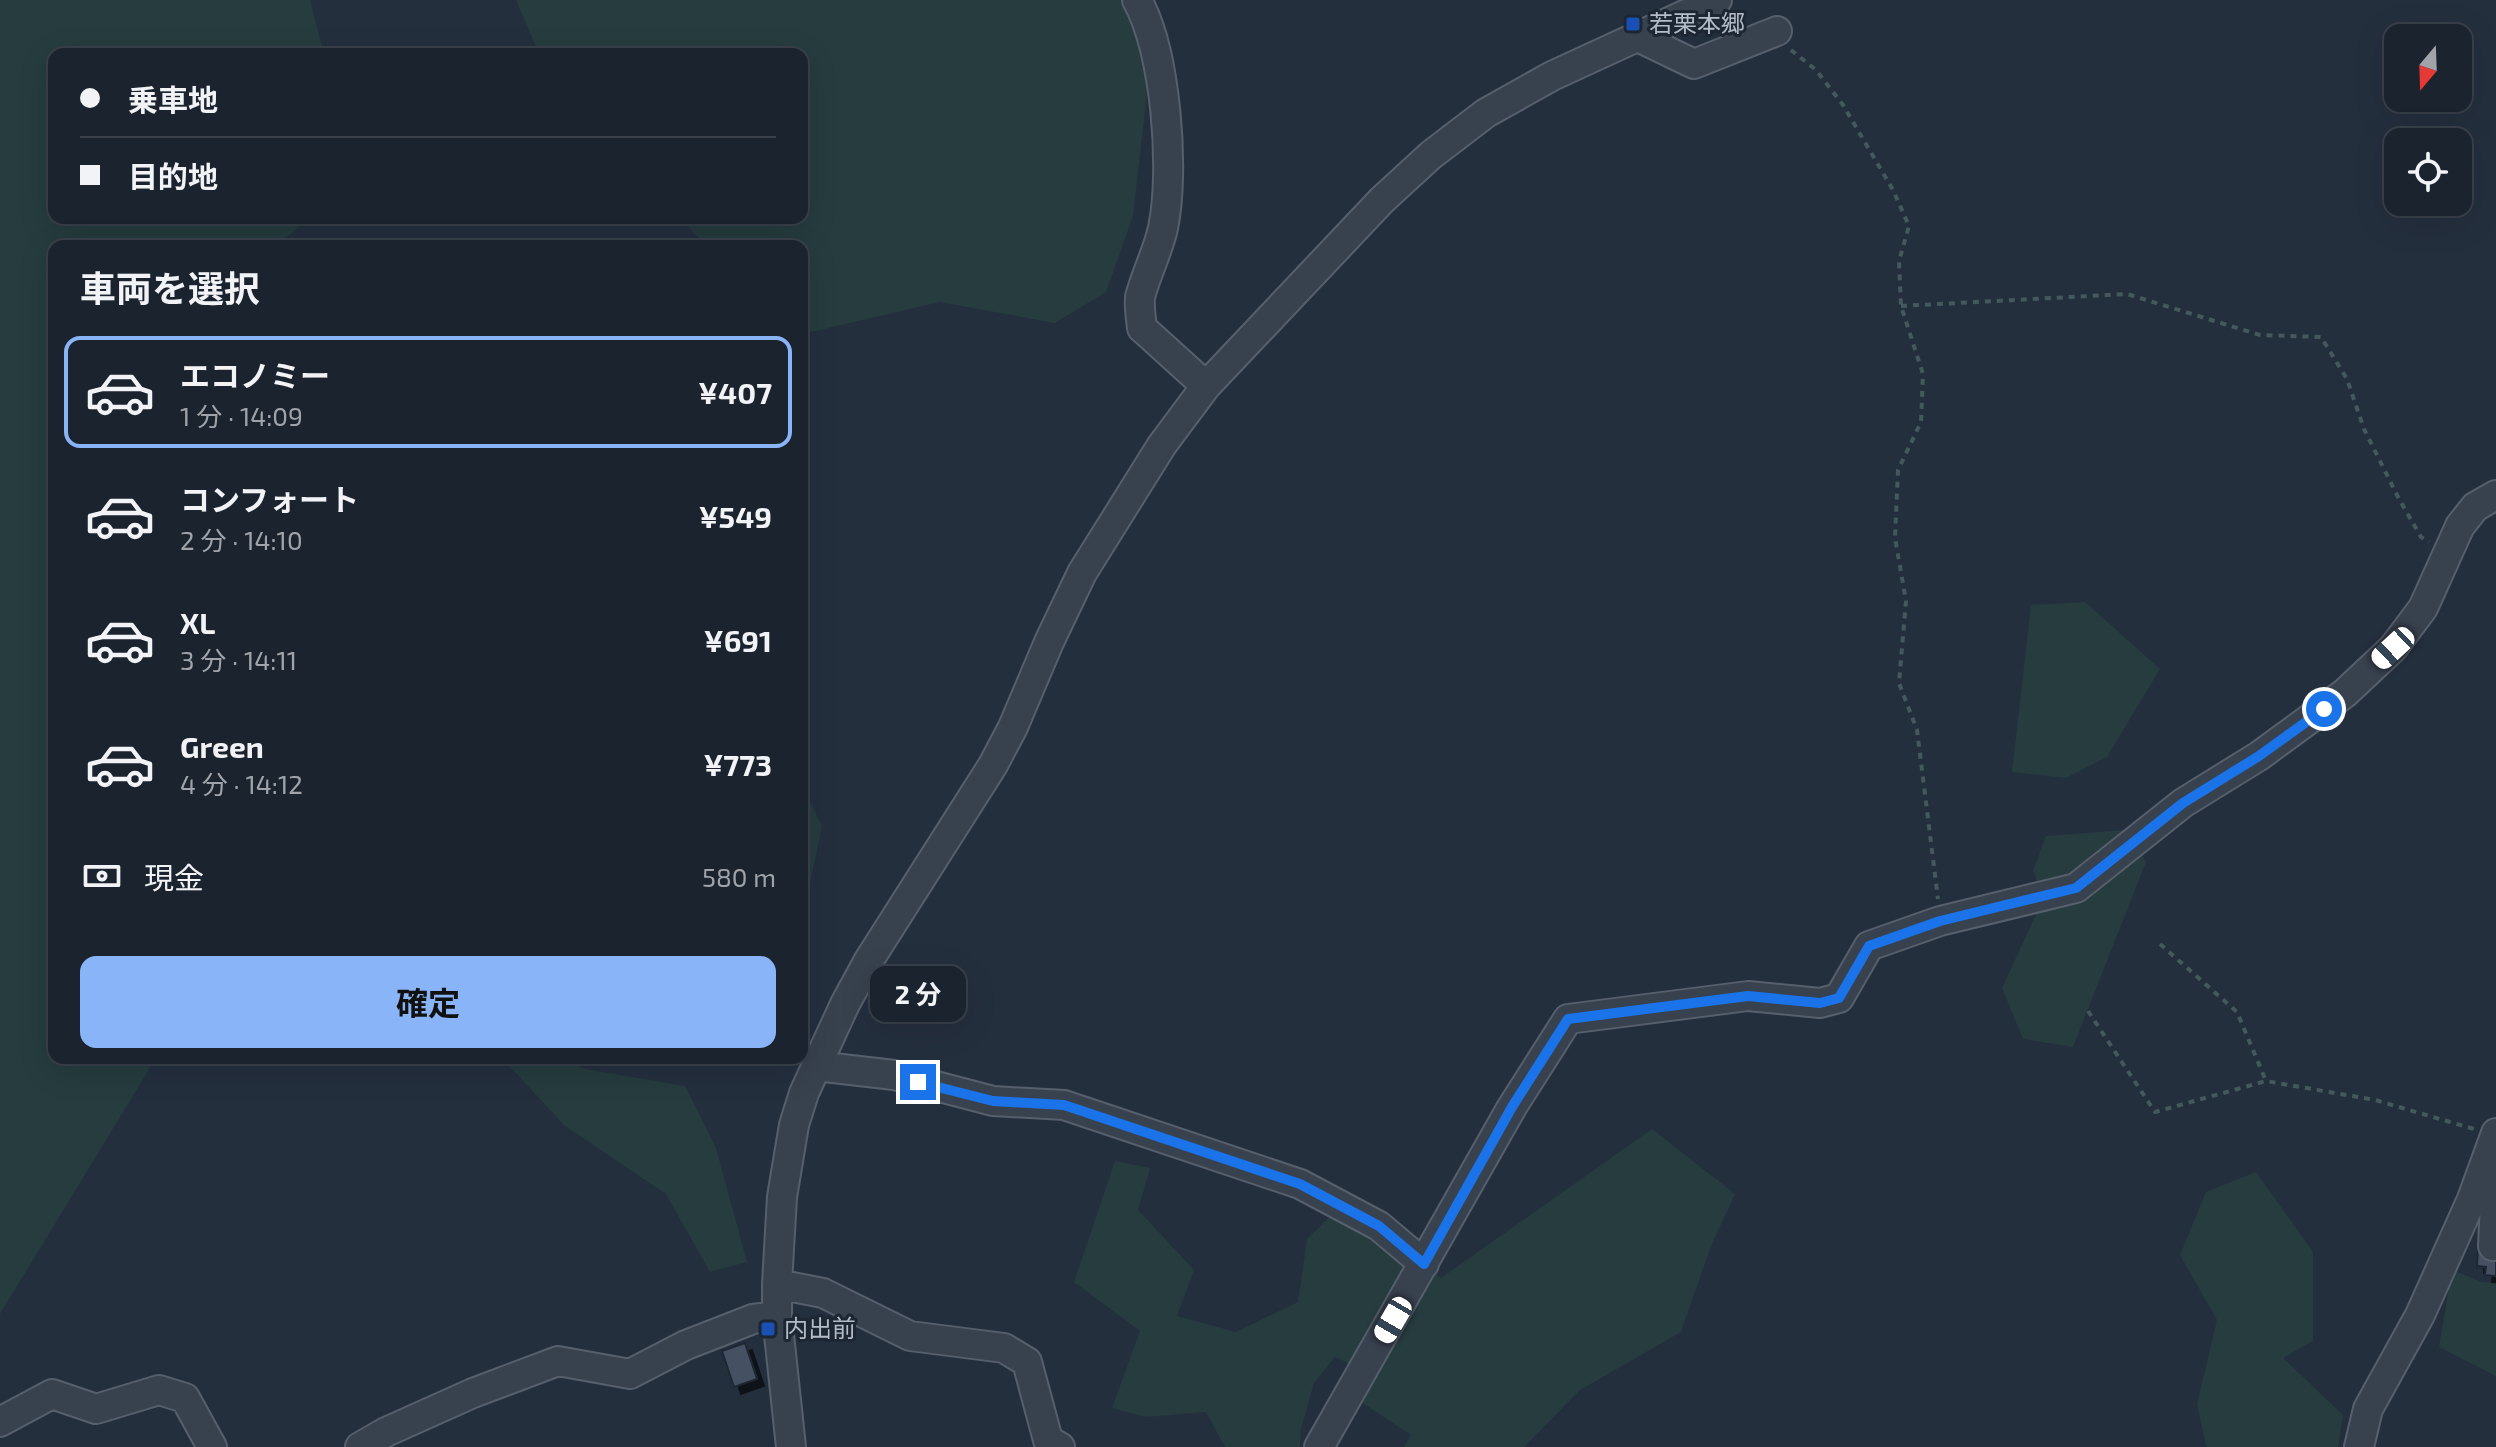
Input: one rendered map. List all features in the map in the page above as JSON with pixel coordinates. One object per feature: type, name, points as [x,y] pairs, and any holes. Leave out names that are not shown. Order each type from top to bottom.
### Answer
[{"type":"street","points":[[1137,0],[1143,10],[1155,53],[1165,105],[1169,177],[1163,229],[1140,300],[1142,328],[1206,386]]},
{"type":"street","points":[[791,1447],[777,1316],[777,1284],[782,1197],[789,1149],[804,1093],[869,960],[993,765],[1082,573],[1162,445],[1206,386],[1382,200],[1431,155],[1486,113],[1552,76],[1717,0]]},
{"type":"street","points":[[1636,36],[1694,64],[1777,31]]},
{"type":"street","points":[[1319,1447],[1512,1107],[1568,1019],[1748,996],[1820,1003],[1839,998],[1869,946],[1940,921],[2076,888],[2183,803],[2284,738],[2345,693],[2393,648],[2423,608],[2460,526],[2475,507],[2496,495]]},
{"type":"street","points":[[816,1066],[894,1075],[993,1101],[1064,1105],[1300,1184],[1379,1226],[1424,1264]]},
{"type":"street","points":[[2359,1447],[2368,1409],[2420,1315],[2472,1199],[2496,1134]]},
{"type":"street","points":[[2493,1246],[2496,1178]]},
{"type":"street","points":[[777,1284],[823,1293],[910,1336],[1004,1348],[1027,1362],[1048,1445]]},
{"type":"street","points":[[360,1447],[473,1393],[558,1361],[630,1374],[686,1345],[739,1324],[777,1316]]},
{"type":"street","points":[[0,1422],[52,1394],[96,1409],[159,1390],[185,1398],[212,1447]]},
{"type":"path","points":[[1777,31],[1781,41],[1816,70],[1843,105],[1899,202],[1909,226],[1899,261],[1901,306],[1923,374],[1921,422],[1898,470],[1895,538],[1906,601],[1899,683],[1917,730],[1940,921]]},
{"type":"path","points":[[1901,306],[2127,294],[2260,335],[2321,337],[2347,379],[2364,429],[2421,537],[2447,553]]},
{"type":"path","points":[[2160,944],[2237,1012],[2266,1081]]},
{"type":"path","points":[[2088,1011],[2155,1112],[2266,1081],[2375,1100],[2496,1134]]},
{"type":"green space","points":[[0,0],[310,0],[322,48],[48,48],[48,224],[303,224],[283,240],[48,240],[48,1064],[152,1064],[0,1314]]},
{"type":"green space","points":[[516,0],[1128,0],[1150,67],[1133,216],[1106,292],[1055,323],[940,302],[808,333],[808,240],[700,240],[686,224],[808,224],[808,48],[536,48]]},
{"type":"green space","points":[[2085,602],[2160,669],[2107,757],[2066,778],[2012,772],[2031,605]]},
{"type":"green space","points":[[808,797],[822,826],[808,889]]},
{"type":"green space","points":[[2126,830],[2146,862],[2073,1047],[2023,1039],[2002,988],[2044,897],[2033,871],[2046,836]]},
{"type":"green space","points":[[508,1064],[578,1064],[580,1068],[685,1086],[716,1148],[747,1262],[710,1272],[666,1194],[564,1125]]},
{"type":"green space","points":[[1652,1129],[1735,1194],[1711,1246],[1681,1332],[1580,1390],[1524,1447],[1404,1447],[1411,1435],[1346,1392],[1355,1366],[1335,1357],[1314,1383],[1301,1429],[1300,1447],[1225,1447],[1206,1412],[1146,1417],[1112,1408],[1140,1331],[1074,1282],[1115,1161],[1150,1168],[1138,1210],[1194,1270],[1177,1316],[1236,1332],[1298,1302],[1307,1239],[1344,1203],[1380,1226],[1441,1278]]},
{"type":"green space","points":[[2256,1172],[2313,1252],[2313,1341],[2283,1358],[2343,1415],[2338,1447],[2206,1445],[2197,1404],[2217,1320],[2180,1255],[2206,1192]]},
{"type":"green space","points":[[2452,1270],[2482,1282],[2496,1283],[2496,1376],[2439,1347]]},
{"type":"building","points":[[2478,1246],[2496,1248],[2496,1276],[2485,1275],[2486,1267],[2477,1266]]},
{"type":"building","points":[[745,1343],[757,1379],[734,1387],[722,1351]]},
{"type":"place","name":"若栗本郷","points":[[1633,24]]},
{"type":"place","name":"内出前","points":[[768,1329]]},
{"type":"route","points":[[918,1082],[993,1101],[1064,1105],[1300,1184],[1379,1226],[1424,1264],[1512,1107],[1568,1019],[1748,996],[1820,1003],[1839,998],[1869,946],[1940,921],[2076,888],[2183,803],[2259,756],[2324,709]]}]
